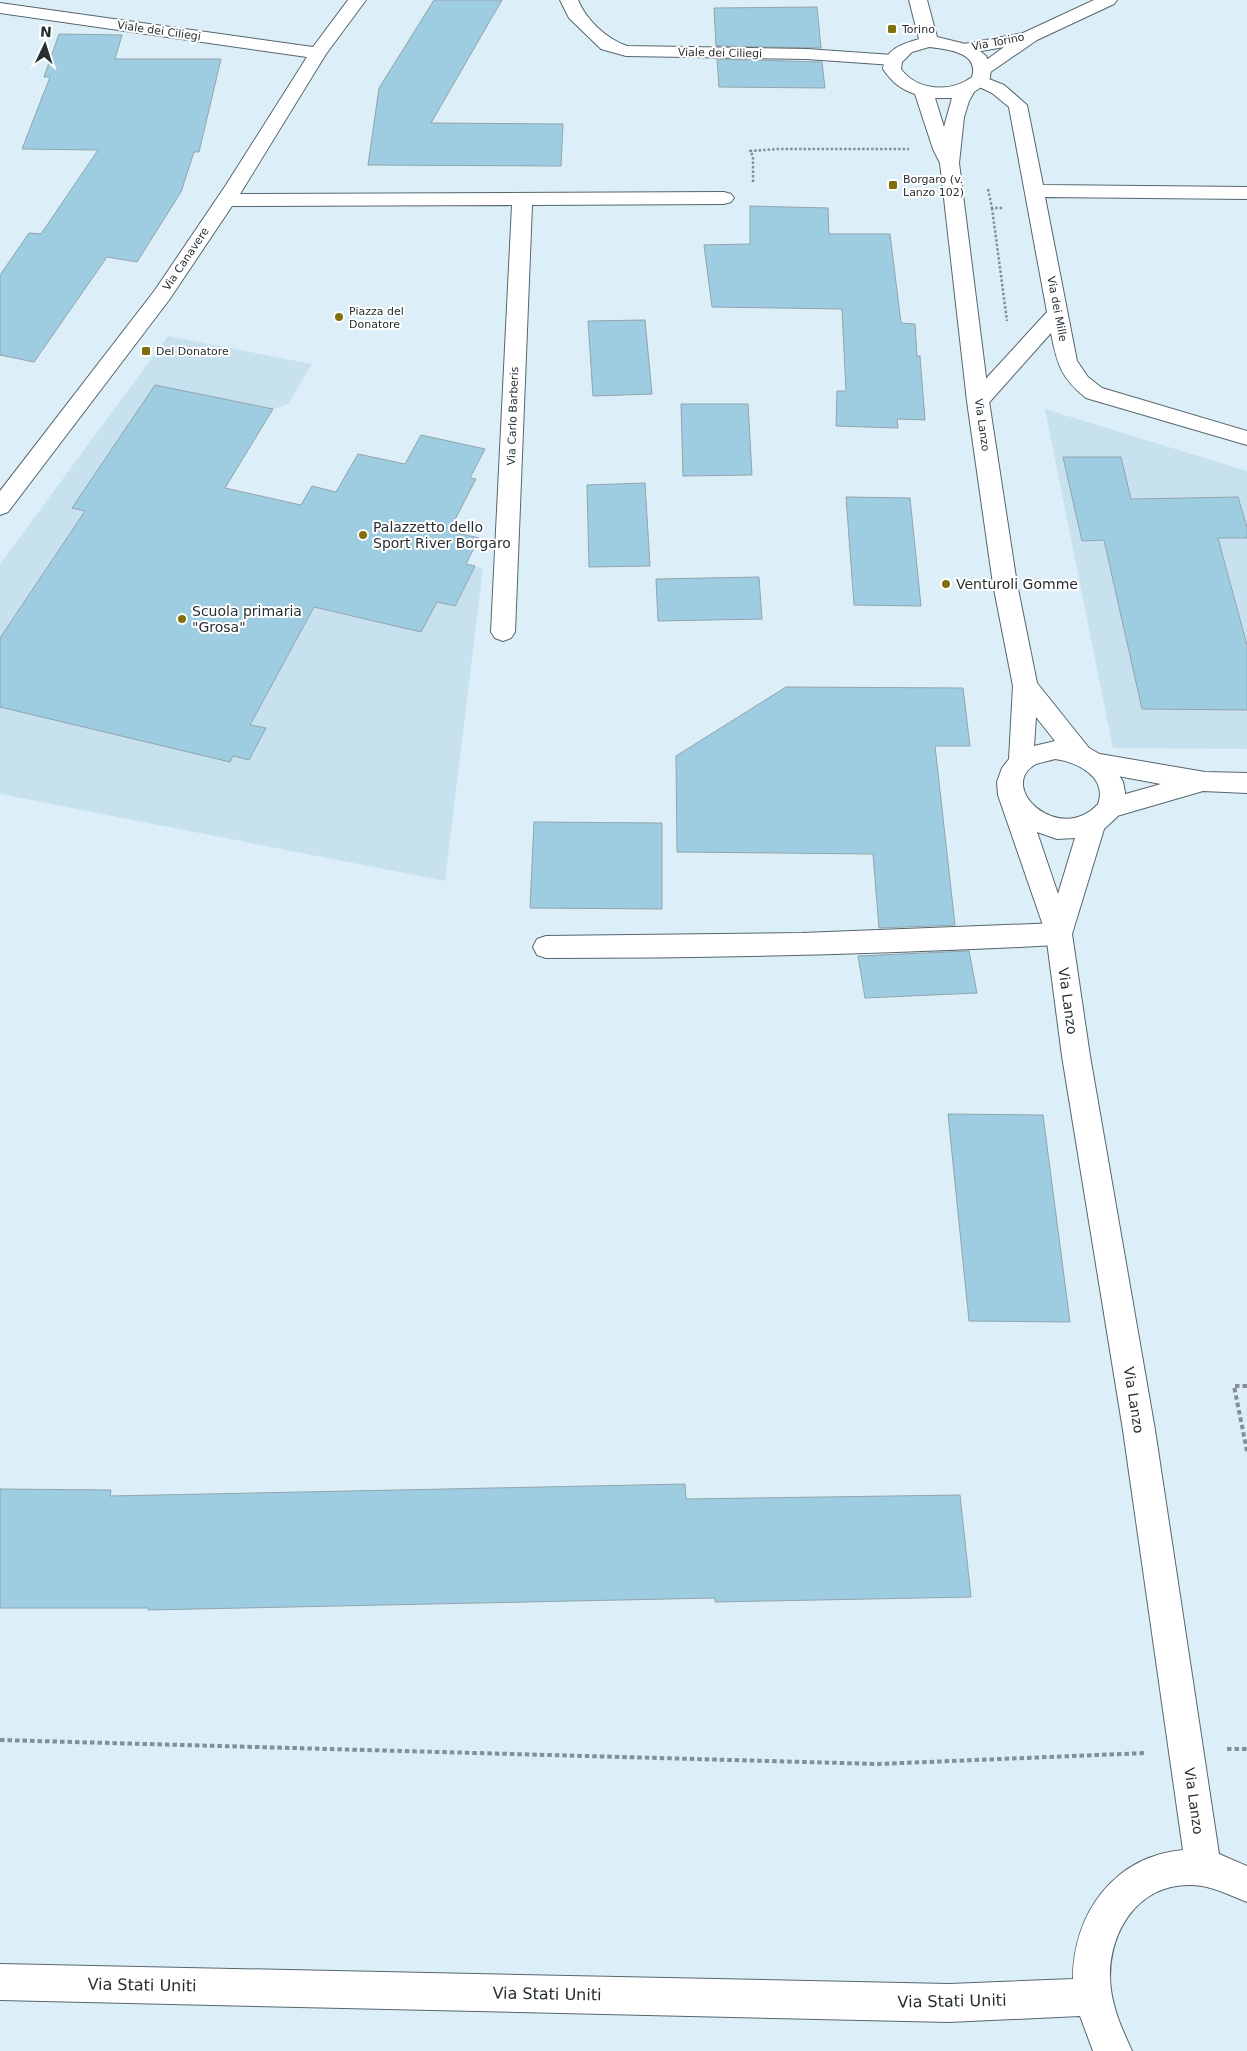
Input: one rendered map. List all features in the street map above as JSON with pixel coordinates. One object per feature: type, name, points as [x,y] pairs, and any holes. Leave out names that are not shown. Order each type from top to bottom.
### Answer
[{"type":"street","name":"Via Canavere","points":[[1,504],[162,295],[226,200],[318,53],[358,0]]},
{"type":"street","name":"Viale dei Ciliegi","points":[[569,0],[575,14],[607,45],[626,51],[807,54],[893,60]]},
{"type":"street","points":[[918,0],[929,42]]},
{"type":"street","name":"Via Torino","points":[[976,79],[1031,36],[1108,0]]},
{"type":"street","name":"Viale dei Ciliegi","points":[[0,8],[318,53]]},
{"type":"street","name":"Via Torino","points":[[964,49],[1031,36]]},
{"type":"street","points":[[929,42],[947,44],[964,49],[977,58],[976,79],[946,93],[924,91],[909,86],[898,78],[892,69],[893,60],[906,48],[929,42]]},
{"type":"street","name":"Via Lanzo","points":[[945,156],[960,101],[976,79]]},
{"type":"street","name":"Via dei Mille","points":[[976,79],[998,89],[1018,105],[1067,361],[1080,382],[1094,393],[1247,438]]},
{"type":"street","name":"Via Lanzo","points":[[924,91],[945,156],[1005,584],[1025,686],[1021,761]]},
{"type":"street","points":[[1035,191],[1247,193]]},
{"type":"street","points":[[226,200],[724,198]]},
{"type":"street","name":"Via Carlo Barberis","points":[[503,632],[522,200]]},
{"type":"street","points":[[978,400],[1058,313]]},
{"type":"street","name":"Via Lanzo","points":[[1025,686],[1087,759]]},
{"type":"street","points":[[1205,782],[1101,816],[1077,829],[1060,829],[1044,826],[1029,818],[1018,808],[1011,795],[1009,782],[1012,771],[1021,761],[1042,751],[1055,750],[1068,751],[1087,759],[1205,782],[1247,783]]},
{"type":"street","points":[[1087,759],[1105,774],[1112,785],[1114,797],[1101,816]]},
{"type":"street","name":"Via Lanzo","points":[[1011,795],[1059,934],[1076,1056],[1139,1430],[1203,1868]]},
{"type":"street","name":"Via Lanzo","points":[[1059,934],[1101,816]]},
{"type":"street","points":[[546,947],[913,942],[1059,934]]},
{"type":"street","points":[[1113,2051],[1103,2032],[1094,1997],[1092,1969],[1096,1942],[1104,1920],[1118,1898],[1135,1883],[1156,1872],[1178,1867],[1203,1868],[1232,1876],[1247,1884]]},
{"type":"street","name":"Via Stati Uniti","points":[[0,1982],[949,2003],[1094,1997]]},
{"type":"path","points":[[724,198],[739,192],[746,192],[753,185],[753,156],[750,151],[778,148],[945,156]]},
{"type":"path","points":[[992,208],[1009,330]]},
{"type":"path","points":[[1247,1386],[1234,1386],[1247,1451]]},
{"type":"path","points":[[0,1740],[878,1764],[1187,1751]]},
{"type":"shaded area","name":"Scuola primaria \"Grosa\"","points":[[168,336],[312,364],[288,404],[273,409],[215,504],[230,588],[421,632],[437,602],[455,606],[475,566],[483,568],[445,881],[0,794],[0,564]]},
{"type":"shaded area","points":[[1045,409],[1247,471],[1247,749],[1113,748]]},
{"type":"building","points":[[434,0],[502,0],[431,123],[563,124],[561,166],[368,165],[379,88]]},
{"type":"building","points":[[817,7],[821,48],[716,46],[714,8]]},
{"type":"building","points":[[59,34],[122,35],[115,59],[221,59],[199,152],[194,152],[181,192],[137,262],[107,257],[34,362],[0,355],[0,275],[29,233],[41,234],[98,150],[22,149],[50,77],[44,77]]},
{"type":"building","points":[[717,59],[822,62],[825,88],[719,87]]},
{"type":"building","points":[[750,206],[828,208],[829,234],[890,234],[901,323],[915,324],[917,356],[920,356],[925,420],[897,419],[898,428],[836,426],[837,391],[846,391],[842,309],[712,307],[704,245],[750,244]]},
{"type":"building","points":[[645,320],[652,394],[593,396],[588,321]]},
{"type":"building","points":[[155,385],[273,409],[225,488],[301,505],[312,486],[336,492],[358,454],[405,464],[421,435],[485,449],[470,478],[476,479],[449,531],[479,538],[466,564],[475,566],[455,606],[437,602],[421,632],[314,607],[250,725],[266,728],[249,760],[233,756],[230,762],[0,707],[0,638],[85,511],[72,508]]},
{"type":"building","points":[[681,404],[748,404],[752,475],[683,476]]},
{"type":"building","points":[[1063,457],[1121,457],[1131,499],[1238,497],[1247,527],[1247,538],[1218,538],[1247,645],[1247,710],[1142,709],[1104,540],[1082,541]]},
{"type":"building","points":[[645,483],[650,566],[589,567],[587,485]]},
{"type":"building","points":[[846,497],[910,498],[921,606],[854,605]]},
{"type":"building","points":[[759,577],[762,619],[658,621],[656,579]]},
{"type":"building","points":[[786,687],[963,688],[970,746],[935,746],[955,925],[879,928],[873,854],[677,852],[676,756]]},
{"type":"building","points":[[534,822],[662,823],[662,909],[530,908]]},
{"type":"building","points":[[969,951],[977,993],[865,998],[858,956]]},
{"type":"building","points":[[948,1114],[1043,1115],[1070,1322],[969,1321]]},
{"type":"building","points":[[685,1484],[686,1499],[960,1495],[971,1597],[715,1602],[715,1598],[148,1610],[149,1608],[0,1608],[0,1489],[111,1490],[110,1496]]},
{"type":"place","name":"Torino","points":[[892,29]]},
{"type":"place","name":"Borgaro (v. Lanzo 102)","points":[[893,185]]},
{"type":"place","name":"Piazza del Donatore","points":[[339,317]]},
{"type":"place","name":"Del Donatore","points":[[146,351]]},
{"type":"place","name":"Palazzetto dello Sport River Borgaro","points":[[363,535]]},
{"type":"place","name":"Venturoli Gomme","points":[[946,584]]},
{"type":"place","name":"Scuola primaria \"Grosa\"","points":[[182,619]]}]
